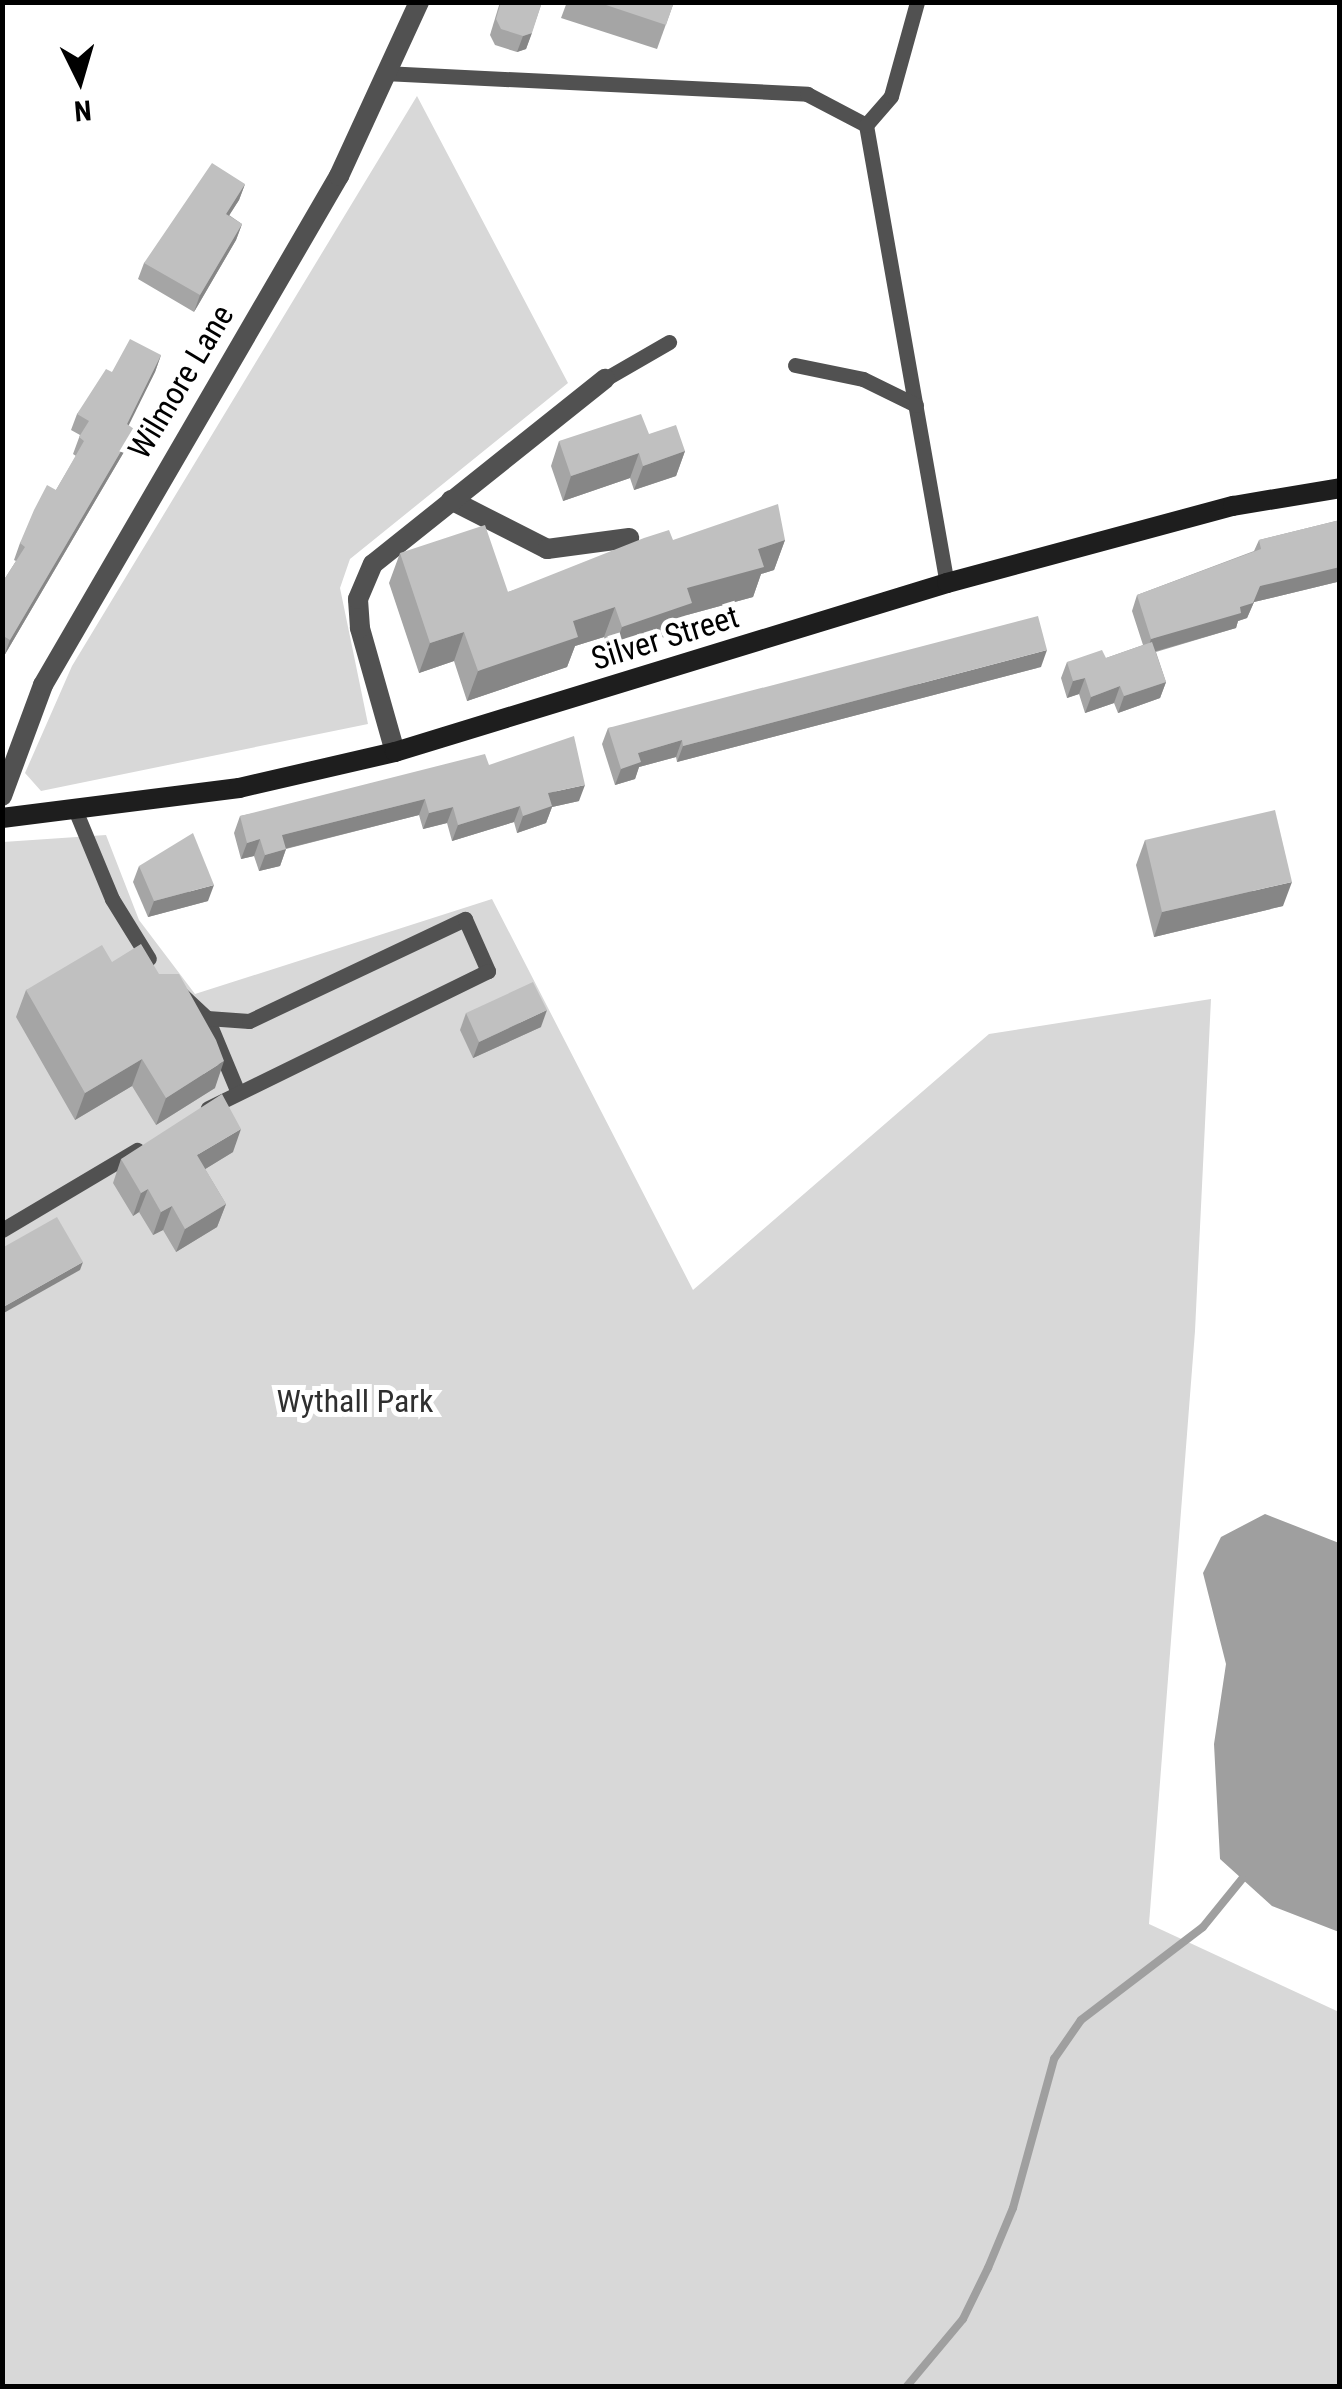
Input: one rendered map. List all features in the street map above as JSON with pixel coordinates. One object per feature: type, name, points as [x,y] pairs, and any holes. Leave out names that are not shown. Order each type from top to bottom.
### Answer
[{"type":"street","name":"Wilmore Lane","points":[[2,796],[43,685],[339,176],[419,2]]},
{"type":"street","points":[[395,752],[369,668],[358,598],[373,564],[605,379]]},
{"type":"street","name":"Silver Street","points":[[2,818],[76,812],[239,788],[395,752],[947,583],[1234,506],[1340,488]]},
{"type":"street","points":[[451,500],[547,549],[628,538]]},
{"type":"lane","points":[[866,125],[891,96],[917,2]]},
{"type":"lane","points":[[384,73],[807,94],[866,125]]},
{"type":"lane","points":[[866,125],[947,583]]},
{"type":"lane","points":[[605,379],[669,342]]},
{"type":"lane","points":[[795,366],[863,379],[916,405]]},
{"type":"lane","points":[[76,812],[112,898],[163,982],[207,1018],[238,1090]]},
{"type":"lane","points":[[187,1120],[238,1090],[488,971],[465,919],[249,1021],[207,1018]]},
{"type":"lane","points":[[2,1230],[154,1140]]},
{"type":"green space","points":[[417,96],[568,383],[350,559],[340,588],[368,724],[41,791],[25,773],[72,666]]},
{"type":"green space","name":"Wythall Park","points":[[106,835],[139,920],[195,994],[492,899],[693,1290],[989,1034],[1211,999],[1195,1331],[1149,1924],[1339,2012],[1339,2386],[3,2386],[3,842]]},
{"type":"shaded area","points":[[1265,1514],[1339,1543],[1339,1932],[1272,1906],[1220,1859],[1214,1744],[1226,1664],[1203,1573],[1221,1537]]},
{"type":"building","points":[[501,2],[542,2],[532,33],[523,36],[501,29],[496,19]]},
{"type":"building","points":[[597,2],[674,2],[666,25]]},
{"type":"building","points":[[212,163],[245,184],[226,214],[242,224],[200,295],[144,263]]},
{"type":"building","points":[[130,339],[161,355],[127,424],[134,429],[10,640],[5,637],[2,641],[2,583],[25,547],[20,543],[47,485],[56,490],[84,441],[79,437],[89,421],[77,414],[106,369],[112,372]]},
{"type":"building","points":[[641,414],[649,434],[676,425],[685,451],[643,466],[639,453],[571,476],[559,441]]},
{"type":"building","points":[[778,504],[785,540],[758,549],[764,567],[687,588],[692,603],[622,627],[615,607],[573,621],[578,637],[478,671],[464,632],[430,643],[400,553],[485,525],[508,592],[644,538],[669,530],[673,540]]},
{"type":"building","points":[[1340,520],[1340,567],[1260,586],[1253,603],[1240,607],[1241,613],[1151,639],[1137,595],[1261,549],[1259,540]]},
{"type":"building","points":[[1038,616],[1047,650],[683,746],[682,740],[638,753],[641,762],[621,769],[608,728]]},
{"type":"building","points":[[1152,642],[1166,682],[1124,696],[1120,686],[1091,697],[1085,678],[1073,681],[1067,662],[1102,650],[1106,658]]},
{"type":"building","points":[[574,736],[585,785],[548,793],[552,806],[523,816],[520,806],[458,825],[453,807],[429,813],[425,799],[282,835],[286,849],[265,855],[260,839],[247,843],[240,816],[485,754],[489,765]]},
{"type":"building","points":[[1275,810],[1292,882],[1162,912],[1145,840]]},
{"type":"building","points":[[193,833],[214,885],[154,901],[139,866]]},
{"type":"building","points":[[141,944],[159,974],[179,974],[224,1061],[166,1098],[142,1059],[85,1093],[26,990],[102,945],[112,962]]},
{"type":"building","points":[[533,982],[547,1010],[479,1042],[466,1013]]},
{"type":"building","points":[[222,1094],[241,1129],[197,1155],[226,1204],[185,1229],[172,1206],[161,1212],[148,1189],[141,1193],[121,1159]]},
{"type":"building","points":[[57,1217],[83,1262],[5,1306],[2,1248]]},
{"type":"waterway","points":[[907,2386],[963,2319],[988,2268],[1013,2208],[1054,2059],[1081,2020],[1203,1927],[1242,1879]]}]
